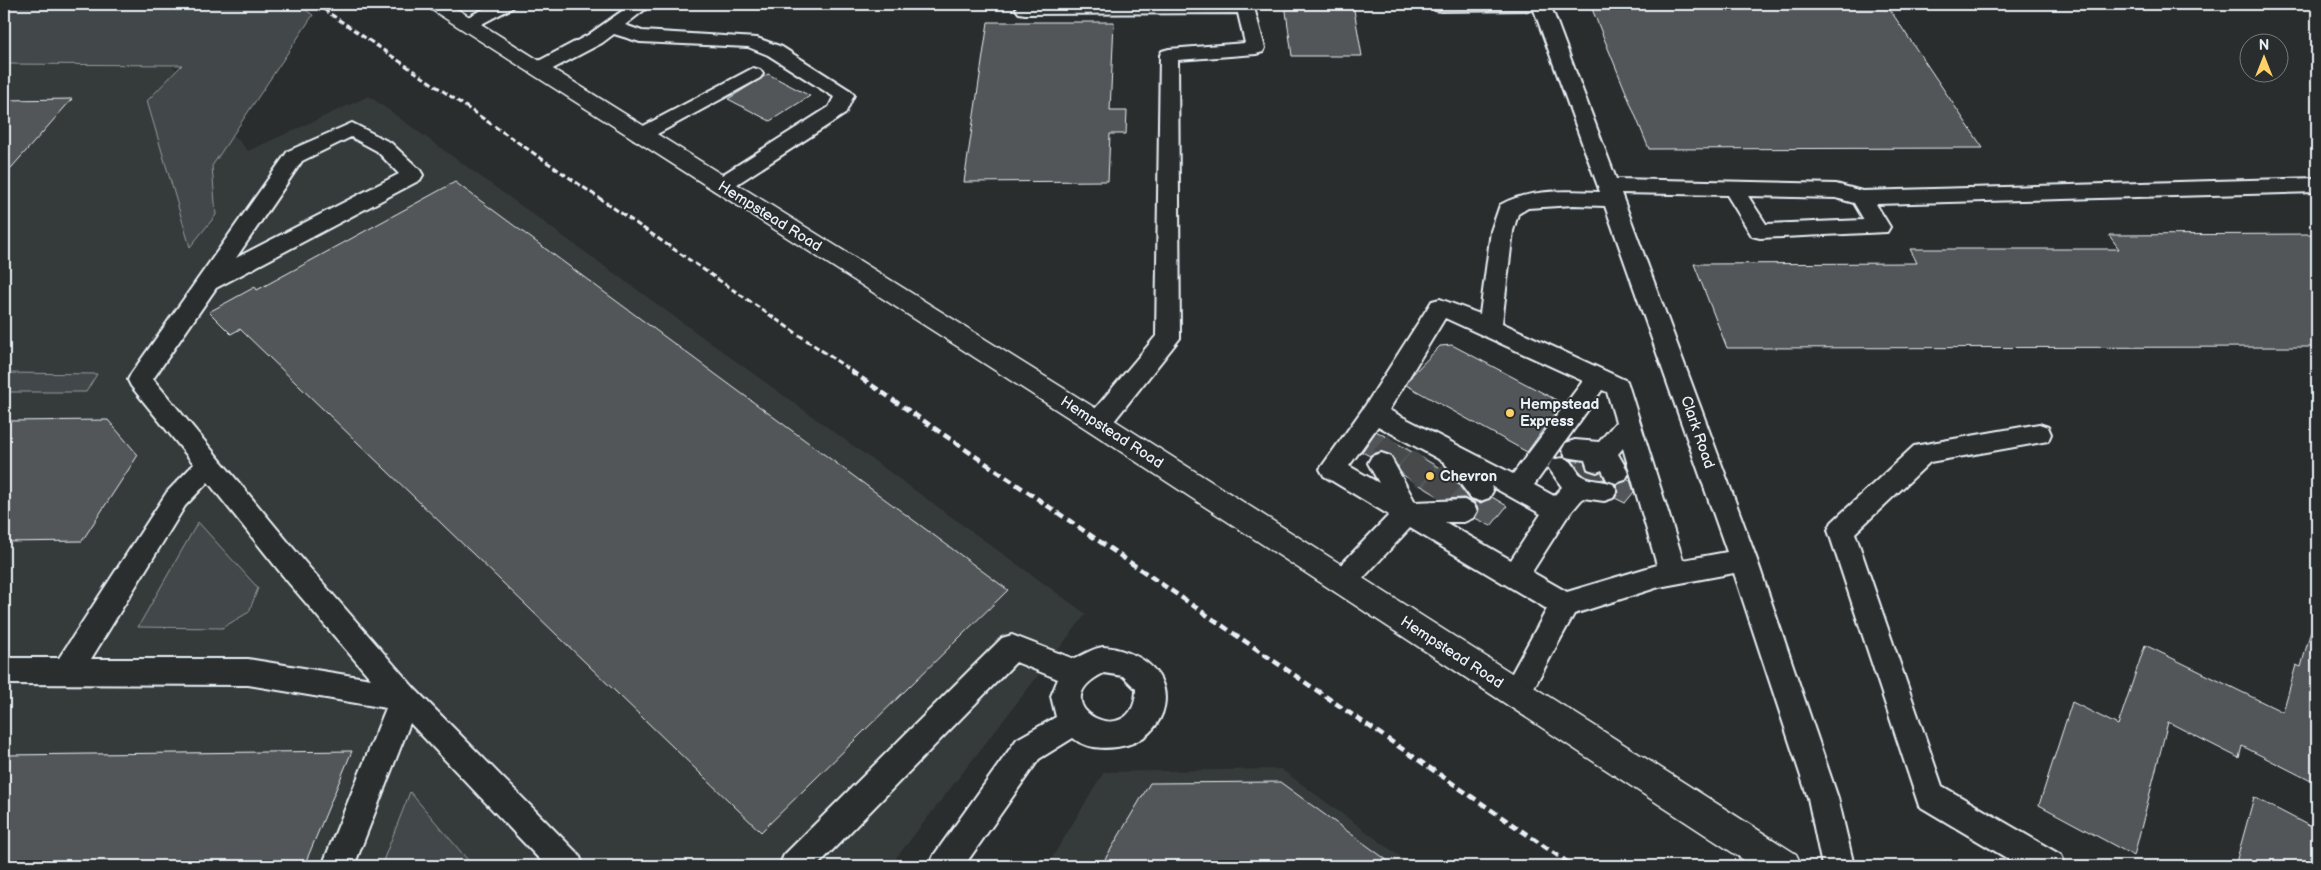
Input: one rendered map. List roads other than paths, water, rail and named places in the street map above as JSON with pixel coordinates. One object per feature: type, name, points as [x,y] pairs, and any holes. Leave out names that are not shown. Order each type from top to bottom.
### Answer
[{"type":"main road","name":"Hempstead Road","points":[[436,4],[1098,423],[1784,866]]},
{"type":"street","points":[[468,24],[506,4]]},
{"type":"street","points":[[621,4],[642,6]]},
{"type":"street","points":[[1026,4],[1025,9],[1244,6],[1256,48],[1169,55],[1168,338],[1098,423]]},
{"type":"street","points":[[1441,6],[1541,5]]},
{"type":"street","name":"Clark Road","points":[[1541,5],[1690,408],[1743,560],[1824,798],[1838,866]]},
{"type":"street","points":[[538,69],[612,28],[642,6]]},
{"type":"street","points":[[612,28],[640,36],[750,42],[775,51],[844,95],[838,110],[721,185]]},
{"type":"street","points":[[641,135],[753,74]]},
{"type":"street","points":[[208,282],[412,175],[384,147],[352,129],[295,156],[140,380],[298,574],[404,698],[568,866]]},
{"type":"street","points":[[1490,327],[1502,231],[1508,210],[1523,201],[1573,198],[1611,193],[1733,188],[1836,191],[1862,198],[2317,185]]},
{"type":"street","points":[[1733,188],[1760,231],[1879,227],[1862,198]]},
{"type":"street","points":[[1564,605],[1333,469],[1374,413],[1440,307],[1490,327],[1618,388],[1674,573]]},
{"type":"street","points":[[1517,488],[1598,378]]},
{"type":"street","points":[[1374,413],[1452,464],[1480,490]]},
{"type":"street","points":[[1515,576],[1558,510],[1597,474],[1629,423]]},
{"type":"street","points":[[2039,434],[1923,452],[1841,530],[1930,796],[2050,866]]},
{"type":"street","points":[[1407,513],[1389,453],[1452,464]]},
{"type":"street","points":[[1597,474],[1568,458],[1597,474]]},
{"type":"street","points":[[1424,459],[1452,464],[1517,488],[1558,510]]},
{"type":"street","points":[[67,671],[176,499],[209,465]]},
{"type":"street","points":[[1407,513],[1408,478]]},
{"type":"street","points":[[1343,581],[1407,513],[1435,494]]},
{"type":"street","points":[[1407,513],[1464,511]]},
{"type":"street","points":[[1516,693],[1564,605],[1674,573],[1743,560]]},
{"type":"street","points":[[795,866],[1012,648],[1076,673]]},
{"type":"street","points":[[1102,660],[1116,660],[1130,664],[1140,671],[1148,681],[1151,692],[1150,705],[1145,716],[1137,726],[1112,736],[1098,735],[1086,731],[1074,722],[1067,710],[1065,697],[1068,684],[1076,673],[1088,664],[1102,660]]},
{"type":"street","points":[[4,671],[248,672],[404,698]]},
{"type":"street","points":[[338,866],[404,698]]},
{"type":"street","points":[[945,866],[1028,749],[1074,722]]},
{"type":"tunnel","points":[[1381,463],[1398,444]]},
{"type":"tunnel","points":[[1408,478],[1424,459]]},
{"type":"tunnel","points":[[1583,479],[1597,462]]},
{"type":"tunnel","points":[[1435,494],[1452,474]]},
{"type":"railway","points":[[316,4],[853,372]]},
{"type":"railway","points":[[851,371],[1573,866]]},
{"type":"place","name":"Hempstead Express","points":[[1510,413]]},
{"type":"place","name":"Chevron","points":[[1430,476]]}]
